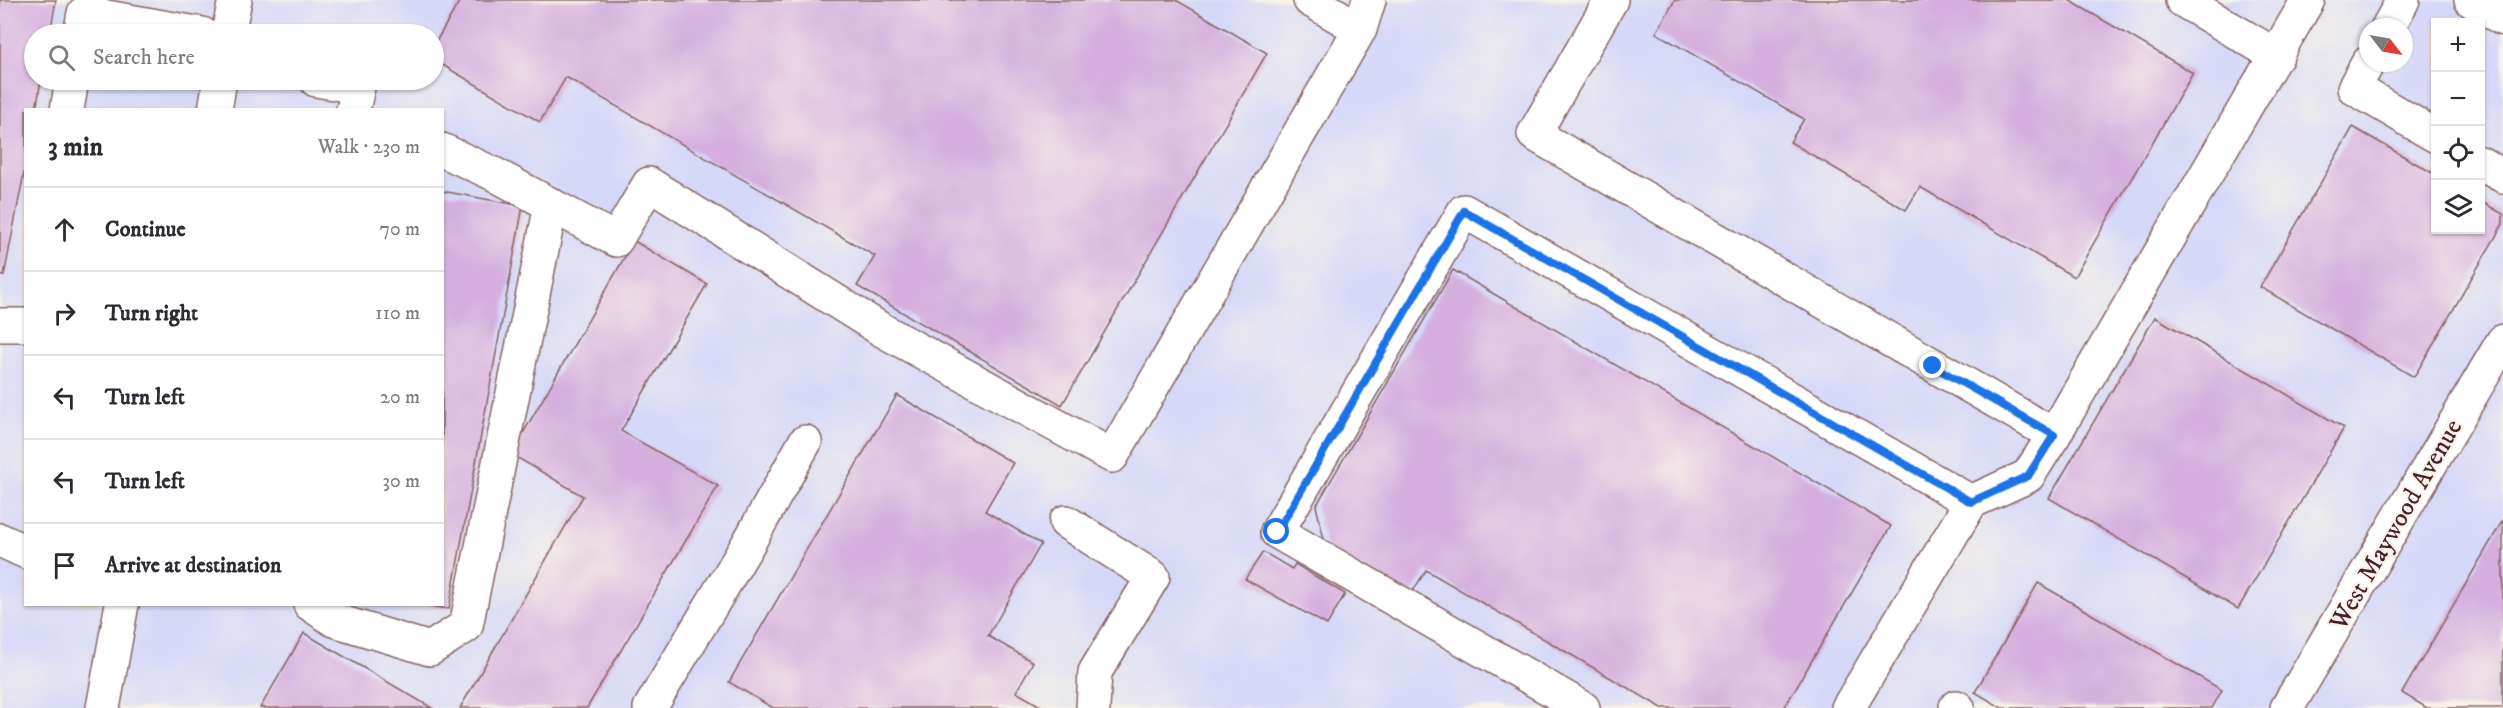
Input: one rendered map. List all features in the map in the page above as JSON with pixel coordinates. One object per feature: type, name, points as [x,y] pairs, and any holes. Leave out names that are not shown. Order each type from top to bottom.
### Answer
[{"type":"street","points":[[230,24],[235,0]]},
{"type":"street","points":[[444,151],[616,240],[649,184],[882,330],[1112,456],[1365,14],[1310,0]]},
{"type":"street","points":[[1611,0],[1534,134],[2054,435]]},
{"type":"street","points":[[2182,0],[2277,56]]},
{"type":"street","points":[[1848,708],[1971,502],[2028,476],[2308,0]]},
{"type":"street","points":[[2393,18],[2403,0]]},
{"type":"street","points":[[2471,0],[2503,19]]},
{"type":"street","points":[[82,24],[84,13],[146,24]]},
{"type":"street","points":[[2363,72],[2354,88],[2431,133]]},
{"type":"street","points":[[67,108],[70,90]]},
{"type":"street","points":[[215,108],[218,90]]},
{"type":"street","points":[[353,108],[357,90]]},
{"type":"street","points":[[2485,165],[2503,176]]},
{"type":"street","points":[[313,606],[334,620],[430,649],[466,626],[551,205]]},
{"type":"street","points":[[1583,708],[1277,532],[1464,211],[1971,502]]},
{"type":"street","points":[[0,325],[24,325]]},
{"type":"street","name":"West Maywood Avenue","points":[[2287,708],[2503,341]]},
{"type":"street","points":[[650,708],[748,544],[805,442]]},
{"type":"street","points":[[1066,522],[1153,577],[1095,672],[1093,708]]},
{"type":"street","points":[[0,540],[24,551]]},
{"type":"street","points":[[103,708],[122,606]]},
{"type":"shaded area","points":[[0,0],[2503,0],[2503,708],[0,708]]},
{"type":"building","points":[[0,0],[56,0],[52,24],[24,24],[24,90],[39,90],[36,108],[24,108],[24,173],[4,276],[0,276]]},
{"type":"building","points":[[460,0],[1176,0],[1267,53],[1062,405],[857,286],[875,256],[566,77],[540,122],[444,66],[444,28]]},
{"type":"building","points":[[1675,0],[2069,0],[2193,73],[2074,277],[1920,187],[1906,210],[1790,142],[1804,119],[1656,33]]},
{"type":"building","points":[[2353,127],[2431,172],[2431,234],[2485,234],[2485,204],[2503,214],[2503,224],[2414,377],[2260,287]]},
{"type":"building","points":[[444,191],[523,206],[449,609],[428,606],[444,606]]},
{"type":"building","points":[[634,241],[707,284],[621,431],[718,486],[587,708],[460,708],[583,496],[511,454]]},
{"type":"building","points":[[1453,270],[1891,526],[1784,708],[1662,708],[1426,570],[1410,596],[1326,548],[1316,506]]},
{"type":"building","points":[[2155,317],[2344,428],[2238,609],[2049,498]]},
{"type":"building","points":[[897,395],[1013,463],[985,511],[1041,544],[988,636],[1033,662],[1016,692],[1044,708],[773,708],[729,682]]},
{"type":"building","points":[[2503,520],[2503,708],[2427,708],[2402,693]]},
{"type":"building","points":[[1263,552],[1292,569],[1295,564],[1345,594],[1327,625],[1245,579]]},
{"type":"building","points":[[2038,583],[2222,690],[2212,708],[2002,708],[1975,692]]},
{"type":"building","points":[[304,633],[432,708],[260,708]]},
{"type":"route","points":[[1277,532],[1464,211],[1971,502],[2028,476],[2054,435],[1933,366]]}]
